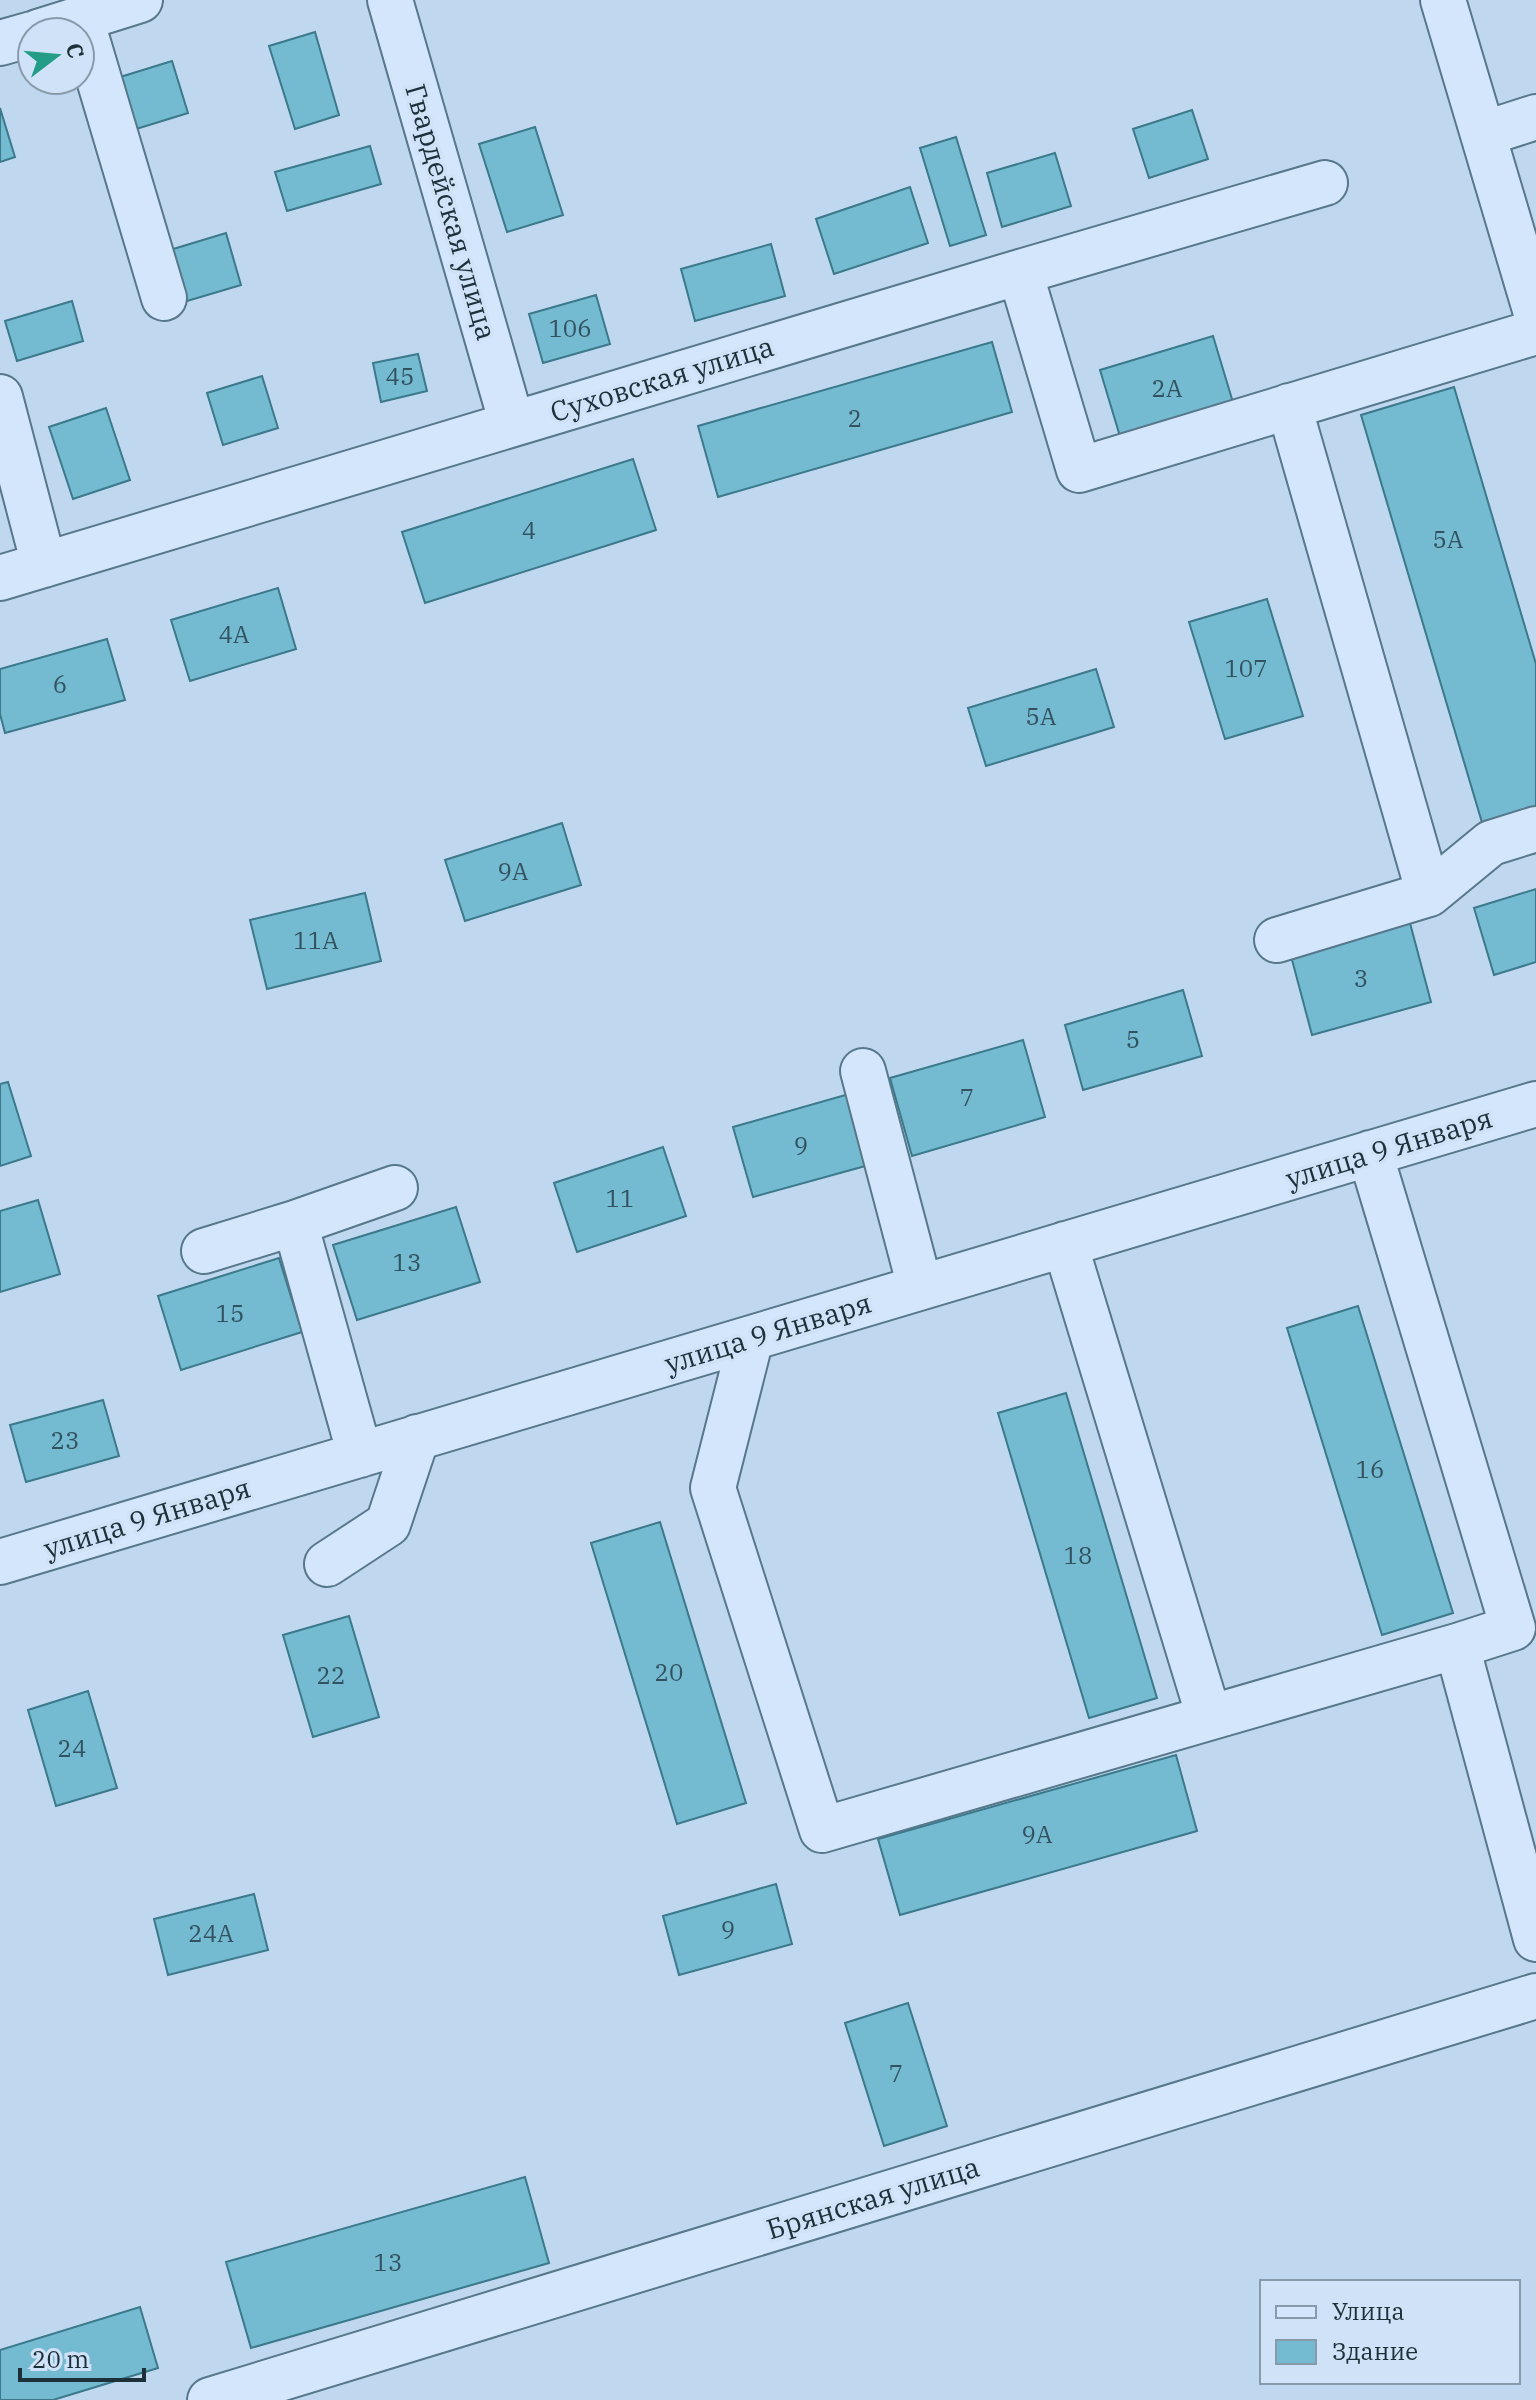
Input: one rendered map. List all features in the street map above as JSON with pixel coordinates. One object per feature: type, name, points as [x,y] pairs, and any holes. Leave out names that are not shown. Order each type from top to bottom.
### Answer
[{"type":"street","points":[[90,16],[140,0]]},
{"type":"street","name":"Гвардейская улица","points":[[390,0],[512,424]]},
{"type":"street","points":[[1443,0],[1536,313]]},
{"type":"street","points":[[96,69],[164,298]]},
{"type":"street","points":[[1483,134],[1536,117]]},
{"type":"street","name":"Суховская улица","points":[[0,578],[1325,183]]},
{"type":"street","points":[[1020,272],[1079,470],[1536,332]]},
{"type":"street","points":[[0,397],[44,565]]},
{"type":"street","points":[[1289,406],[1429,894]]},
{"type":"street","points":[[1277,940],[1429,894],[1491,843],[1536,829]]},
{"type":"street","points":[[863,1071],[920,1287]]},
{"type":"street","name":"улица 9 Января","points":[[0,1562],[1536,1104]]},
{"type":"street","points":[[751,1338],[713,1488],[822,1830],[1457,1646],[1513,1628],[1370,1153]]},
{"type":"street","points":[[204,1251],[395,1188]]},
{"type":"street","points":[[295,1223],[360,1455]]},
{"type":"street","points":[[1065,1244],[1209,1717]]},
{"type":"street","points":[[327,1564],[388,1524],[417,1437]]},
{"type":"street","points":[[1457,1646],[1536,1939]]},
{"type":"street","name":"Брянская улица","points":[[210,2400],[1536,1996]]},
{"type":"building","points":[[315,32],[339,115],[295,129],[269,46]]},
{"type":"building","points":[[172,61],[188,113],[133,130],[117,78]]},
{"type":"building","points":[[0,108],[15,157],[0,162]]},
{"type":"building","points":[[1192,110],[1208,159],[1149,178],[1133,129]]},
{"type":"building","points":[[535,127],[563,215],[507,232],[479,144]]},
{"type":"building","points":[[956,137],[986,235],[950,246],[920,148]]},
{"type":"building","points":[[370,146],[381,184],[287,211],[275,172]]},
{"type":"building","points":[[1055,153],[1071,206],[1002,227],[987,173]]},
{"type":"building","points":[[910,187],[928,243],[834,274],[816,219]]},
{"type":"building","points":[[226,233],[241,285],[187,301],[170,250]]},
{"type":"building","points":[[771,244],[785,296],[695,321],[681,269]]},
{"type":"building","points":[[596,295],[610,344],[543,363],[529,314]]},
{"type":"building","points":[[72,301],[83,341],[17,361],[5,321]]},
{"type":"building","points":[[1213,336],[1235,409],[1122,443],[1100,370]]},
{"type":"building","points":[[992,342],[1012,412],[718,497],[698,426]]},
{"type":"building","points":[[418,354],[427,391],[381,402],[373,363]]},
{"type":"building","points":[[262,376],[278,428],[223,445],[207,393]]},
{"type":"building","points":[[1454,387],[1536,664],[1536,821],[1486,836],[1361,415]]},
{"type":"building","points":[[106,408],[130,480],[73,499],[49,427]]},
{"type":"building","points":[[633,459],[656,530],[425,603],[402,532]]},
{"type":"building","points":[[278,588],[296,649],[190,681],[171,620]]},
{"type":"building","points":[[1267,599],[1303,716],[1225,739],[1189,622]]},
{"type":"building","points":[[107,639],[125,700],[5,733],[0,714],[0,669]]},
{"type":"building","points":[[1096,669],[1114,727],[986,766],[968,708]]},
{"type":"building","points":[[562,823],[581,885],[465,921],[445,860]]},
{"type":"building","points":[[1536,889],[1536,962],[1494,975],[1474,908]]},
{"type":"building","points":[[365,893],[381,961],[267,989],[250,920]]},
{"type":"building","points":[[1410,923],[1431,1002],[1312,1035],[1291,956]]},
{"type":"building","points":[[1183,990],[1202,1056],[1083,1090],[1065,1025]]},
{"type":"building","points":[[1023,1040],[1045,1117],[912,1156],[890,1078]]},
{"type":"building","points":[[8,1082],[31,1156],[0,1166],[0,1084]]},
{"type":"building","points":[[849,1094],[869,1165],[753,1197],[733,1127]]},
{"type":"building","points":[[663,1147],[686,1216],[577,1252],[554,1183]]},
{"type":"building","points":[[38,1200],[60,1274],[0,1292],[0,1211]]},
{"type":"building","points":[[456,1207],[480,1282],[357,1320],[333,1245]]},
{"type":"building","points":[[279,1258],[302,1332],[181,1370],[158,1296]]},
{"type":"building","points":[[1358,1306],[1453,1613],[1382,1635],[1287,1328]]},
{"type":"building","points":[[1066,1393],[1157,1698],[1089,1718],[998,1413]]},
{"type":"building","points":[[103,1400],[119,1456],[26,1482],[10,1425]]},
{"type":"building","points":[[660,1522],[746,1803],[677,1824],[591,1543]]},
{"type":"building","points":[[349,1616],[379,1717],[313,1737],[283,1635]]},
{"type":"building","points":[[88,1691],[117,1788],[56,1806],[28,1710]]},
{"type":"building","points":[[1176,1755],[1197,1831],[900,1915],[878,1839]]},
{"type":"building","points":[[776,1884],[792,1944],[679,1975],[663,1916]]},
{"type":"building","points":[[254,1894],[268,1950],[168,1975],[154,1919]]},
{"type":"building","points":[[908,2003],[947,2126],[884,2146],[845,2023]]},
{"type":"building","points":[[525,2177],[549,2263],[251,2348],[226,2262]]},
{"type":"building","points":[[140,2307],[158,2368],[53,2400],[0,2400],[0,2350]]}]
